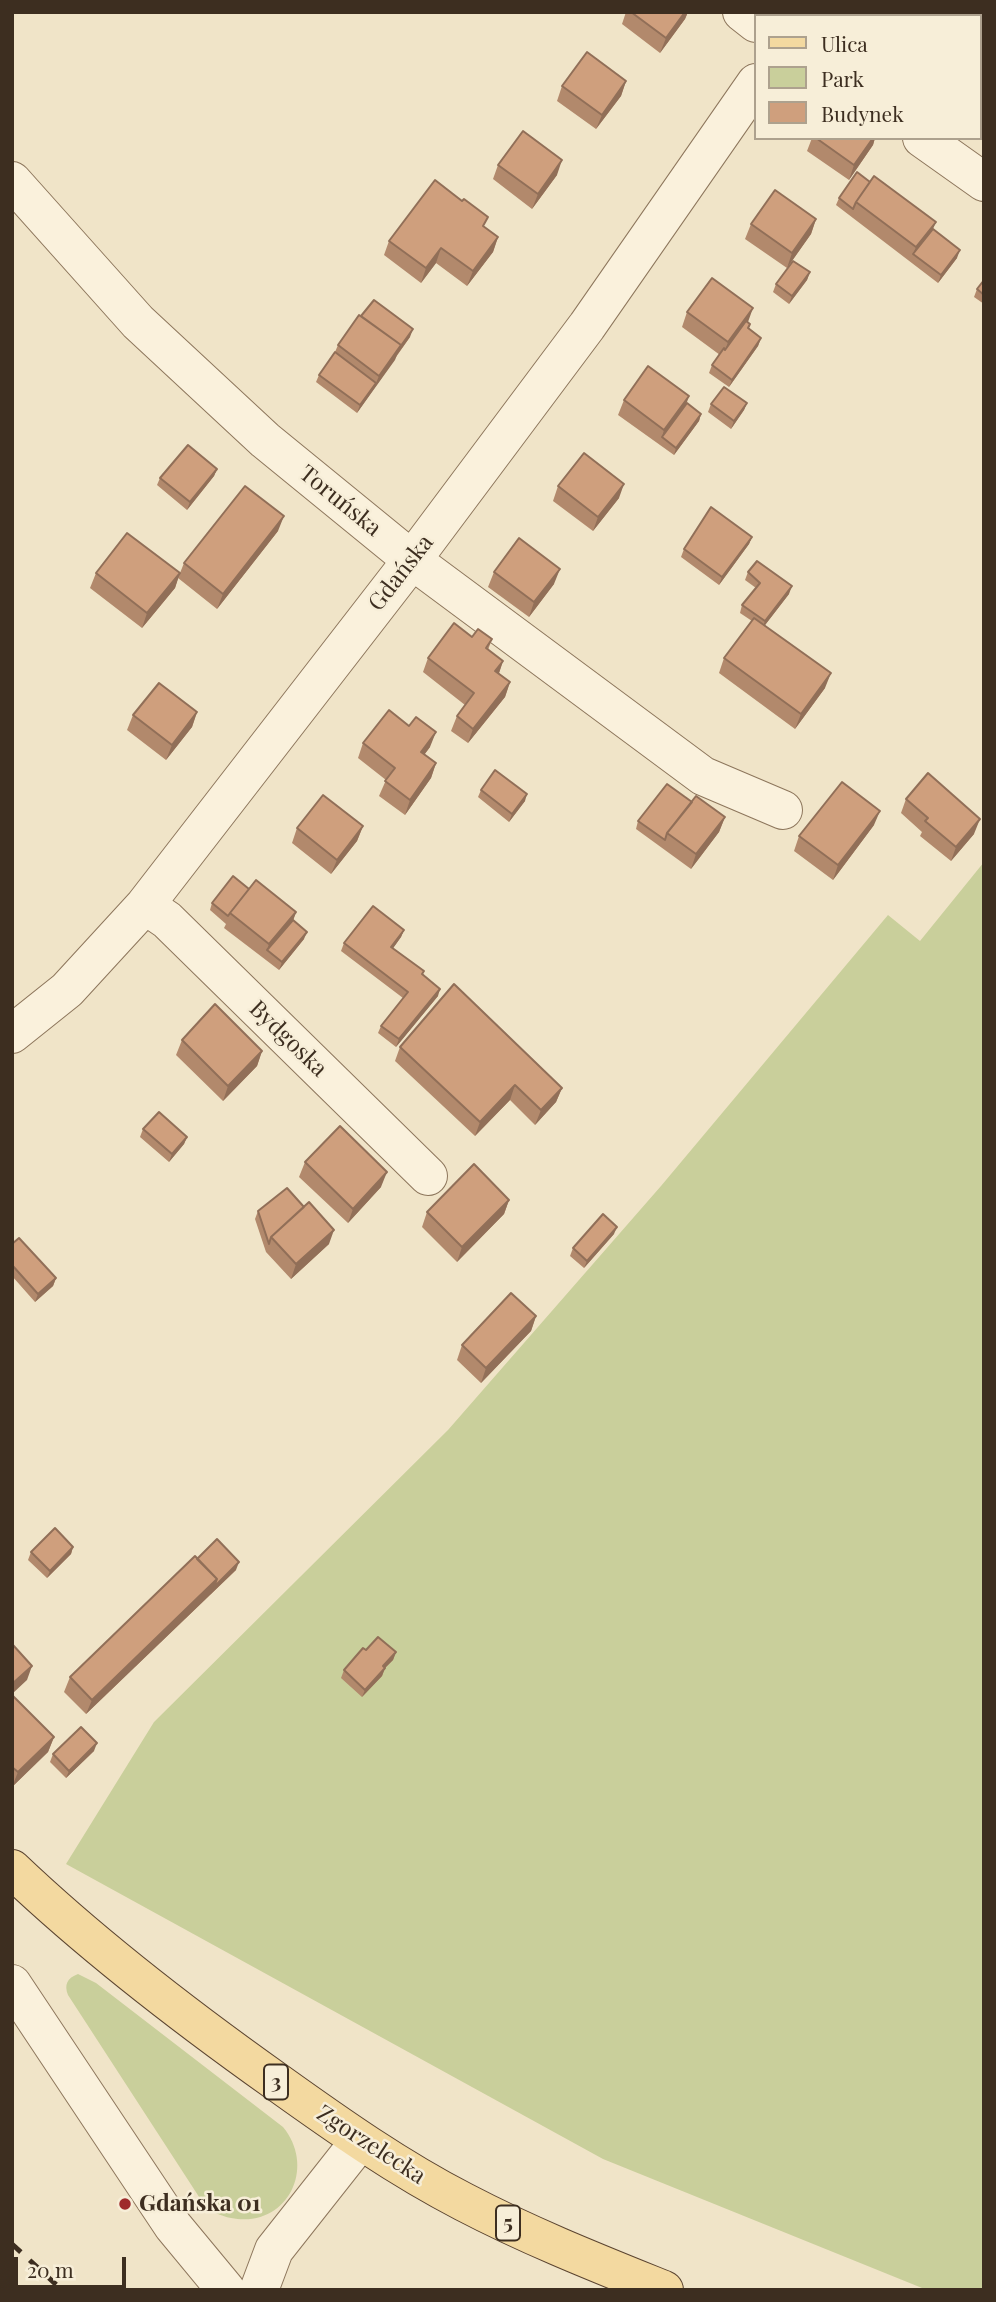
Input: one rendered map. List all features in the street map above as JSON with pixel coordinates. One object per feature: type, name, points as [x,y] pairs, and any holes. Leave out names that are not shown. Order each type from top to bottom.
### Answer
[{"type":"main road","name":"Zgorzelecka","points":[[12,1869],[52,1906],[193,2022],[360,2141],[484,2212],[664,2290]]},
{"type":"street","name":"Gdańska","points":[[12,1034],[68,990],[145,905],[412,561],[587,326],[754,86]]},
{"type":"street","points":[[925,140],[984,182]]},
{"type":"street","name":"Toruńska","points":[[12,181],[138,322],[265,440],[412,561],[703,776],[783,810]]},
{"type":"street","name":"Bydgoska","points":[[145,905],[167,920],[428,1176]]},
{"type":"street","points":[[12,1984],[173,2227],[226,2290]]},
{"type":"street","points":[[259,2290],[274,2250],[360,2141]]},
{"type":"green space","points":[[984,862],[984,2290],[927,2290],[603,2159],[66,1864],[154,1722],[448,1430],[661,1186],[888,915],[920,941]]},
{"type":"green space","points":[[78,1974],[96,1983],[283,2127],[293,2143],[297,2160],[296,2177],[291,2192],[281,2205],[268,2214],[251,2219],[224,2216],[203,2203],[68,1995],[67,1982]]},
{"type":"building","points":[[631,12],[685,12],[666,38]]},
{"type":"building","points":[[881,12],[952,12],[950,14]]},
{"type":"building","points":[[984,23],[984,58],[982,56]]},
{"type":"building","points":[[587,52],[626,81],[602,115],[562,86]]},
{"type":"building","points":[[523,131],[562,160],[538,194],[498,165]]},
{"type":"building","points":[[819,140],[872,140],[854,165]]},
{"type":"building","points":[[857,172],[870,182],[853,209],[839,198]]},
{"type":"building","points":[[874,176],[936,222],[916,247],[856,202]]},
{"type":"building","points":[[435,180],[488,217],[483,226],[498,237],[473,271],[441,248],[426,268],[389,241]]},
{"type":"building","points":[[775,190],[816,219],[792,253],[751,224]]},
{"type":"building","points":[[933,229],[960,250],[941,275],[913,254]]},
{"type":"building","points":[[793,261],[810,272],[792,296],[776,284]]},
{"type":"building","points":[[712,278],[753,308],[728,342],[687,312]]},
{"type":"building","points":[[984,280],[984,295],[977,289]]},
{"type":"building","points":[[374,300],[413,329],[400,347],[401,345],[361,316]]},
{"type":"building","points":[[359,315],[401,345],[379,376],[338,345]]},
{"type":"building","points":[[746,321],[750,324],[748,328],[761,338],[732,380],[712,365]]},
{"type":"building","points":[[335,352],[376,383],[360,405],[319,375]]},
{"type":"building","points":[[648,366],[689,396],[664,430],[624,400]]},
{"type":"building","points":[[724,387],[747,403],[734,421],[711,404]]},
{"type":"building","points":[[687,403],[701,414],[676,448],[662,437]]},
{"type":"building","points":[[188,445],[217,469],[190,502],[160,478]]},
{"type":"building","points":[[584,453],[624,484],[598,517],[558,486]]},
{"type":"building","points":[[245,486],[284,516],[223,594],[184,563]]},
{"type":"building","points":[[711,507],[752,537],[722,577],[684,549]]},
{"type":"building","points":[[127,533],[180,573],[147,613],[96,573]]},
{"type":"building","points":[[519,538],[560,569],[534,602],[494,572]]},
{"type":"building","points":[[757,561],[792,586],[765,621],[742,605],[760,583],[748,572]]},
{"type":"building","points":[[754,618],[831,673],[801,714],[724,658]]},
{"type":"building","points":[[454,623],[472,637],[478,629],[492,639],[486,648],[503,661],[495,671],[510,682],[473,729],[457,716],[474,693],[428,658]]},
{"type":"building","points":[[159,683],[197,712],[172,745],[133,715]]},
{"type":"building","points":[[389,710],[409,726],[416,717],[436,732],[421,752],[436,763],[410,800],[385,781],[395,768],[363,743]]},
{"type":"building","points":[[495,770],[527,794],[512,814],[481,790]]},
{"type":"building","points":[[928,773],[980,819],[956,847],[925,821],[928,818],[906,799]]},
{"type":"building","points":[[842,782],[880,811],[838,865],[799,836]]},
{"type":"building","points":[[667,784],[692,802],[667,833],[665,840],[638,821]]},
{"type":"building","points":[[323,795],[363,826],[337,860],[297,828]]},
{"type":"building","points":[[696,796],[725,817],[696,854],[667,833]]},
{"type":"building","points":[[233,876],[249,889],[228,916],[212,903]]},
{"type":"building","points":[[256,880],[296,912],[269,944],[230,913]]},
{"type":"building","points":[[373,906],[404,930],[391,947],[424,971],[422,974],[440,989],[399,1039],[381,1026],[408,992],[344,943]]},
{"type":"building","points":[[293,920],[307,932],[282,962],[267,950]]},
{"type":"building","points":[[454,984],[562,1088],[541,1110],[515,1085],[480,1122],[400,1047]]},
{"type":"building","points":[[215,1004],[262,1051],[228,1086],[182,1040]]},
{"type":"building","points":[[159,1112],[187,1137],[172,1154],[143,1129]]},
{"type":"building","points":[[340,1126],[387,1172],[353,1209],[305,1162]]},
{"type":"building","points":[[474,1164],[509,1200],[462,1247],[427,1212]]},
{"type":"building","points":[[287,1188],[304,1207],[271,1237],[269,1244],[258,1211]]},
{"type":"building","points":[[309,1202],[334,1230],[296,1264],[271,1237]]},
{"type":"building","points":[[603,1214],[617,1227],[587,1261],[573,1248]]},
{"type":"building","points":[[19,1238],[56,1278],[38,1294],[12,1265],[12,1244]]},
{"type":"building","points":[[511,1293],[536,1316],[486,1368],[462,1345]]},
{"type":"building","points":[[55,1528],[73,1547],[50,1571],[31,1552]]},
{"type":"building","points":[[217,1539],[239,1562],[214,1587],[217,1579],[197,1559]]},
{"type":"building","points":[[195,1556],[217,1579],[92,1700],[70,1677]]},
{"type":"building","points":[[378,1637],[396,1652],[365,1690],[344,1670],[363,1648],[366,1650]]},
{"type":"building","points":[[12,1645],[32,1666],[12,1684]]},
{"type":"building","points":[[12,1695],[54,1737],[18,1772],[12,1767]]},
{"type":"building","points":[[81,1727],[97,1743],[69,1771],[53,1754]]},
{"type":"railway","points":[[12,2244],[62,2290]]},
{"type":"place","name":"Gdańska 01","points":[[125,2204]]}]
